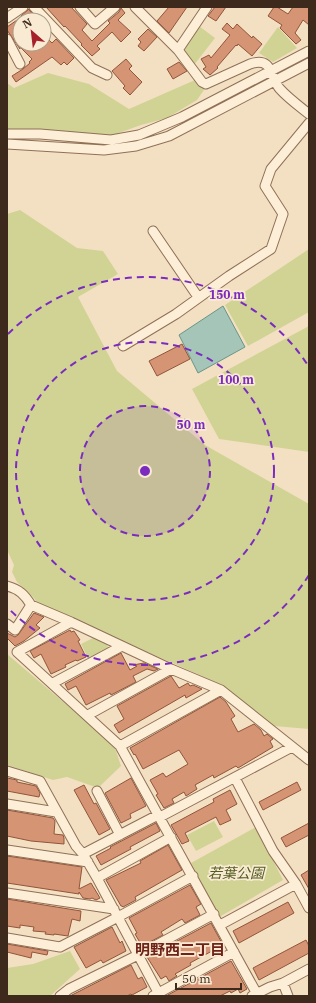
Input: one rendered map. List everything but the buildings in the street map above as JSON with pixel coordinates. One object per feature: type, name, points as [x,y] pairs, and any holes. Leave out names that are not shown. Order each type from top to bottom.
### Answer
[{"type":"street","points":[[7,18],[23,7]]},
{"type":"street","points":[[34,7],[92,68],[107,75]]},
{"type":"street","points":[[80,7],[95,24],[115,7]]},
{"type":"street","points":[[135,7],[178,50],[202,82],[206,84],[256,62],[262,63],[268,66],[276,80],[278,88],[309,114]]},
{"type":"street","points":[[178,50],[207,7]]},
{"type":"street","points":[[7,39],[20,64]]},
{"type":"street","points":[[7,134],[40,134],[110,140],[140,135],[182,117],[309,51]]},
{"type":"street","points":[[7,144],[104,150],[136,146],[169,136],[309,63]]},
{"type":"street","points":[[123,346],[176,314],[198,297],[271,249],[283,214],[265,186],[271,169],[309,123]]},
{"type":"street","points":[[153,231],[198,297]]},
{"type":"street","points":[[7,586],[20,591],[31,605],[171,669],[221,690],[309,760]]},
{"type":"street","points":[[7,624],[15,630],[31,605]]},
{"type":"street","points":[[71,622],[17,652],[53,683],[120,746],[220,925],[254,995],[270,987],[283,983],[309,969]]},
{"type":"street","points":[[53,683],[122,646]]},
{"type":"street","points":[[88,715],[171,669]]},
{"type":"street","points":[[120,746],[221,690]]},
{"type":"street","points":[[7,850],[85,858],[120,835],[156,816],[160,817],[292,747]]},
{"type":"street","points":[[7,771],[40,781],[56,812],[97,878],[138,955],[157,995],[234,952]]},
{"type":"street","points":[[235,778],[273,851],[296,884],[309,908]]},
{"type":"street","points":[[97,791],[120,835]]},
{"type":"street","points":[[7,804],[56,812]]},
{"type":"street","points":[[97,878],[171,837]]},
{"type":"street","points":[[7,938],[60,947],[116,913],[193,876]]},
{"type":"street","points":[[220,925],[296,884]]},
{"type":"street","points":[[7,893],[116,913]]},
{"type":"street","points":[[60,996],[69,989],[138,955],[214,914]]},
{"type":"street","points":[[283,983],[288,996]]},
{"type":"green space","points":[[199,26],[215,38],[194,65],[183,49]]},
{"type":"green space","points":[[278,27],[297,48],[273,62],[259,53]]},
{"type":"green space","points":[[48,73],[89,84],[129,109],[195,80],[206,87],[197,100],[167,118],[141,125],[105,138],[7,135],[7,83],[14,88]]},
{"type":"green space","points":[[20,210],[77,248],[103,251],[118,274],[78,297],[117,371],[205,445],[309,504],[309,729],[274,726],[222,685],[37,603],[34,598],[17,582],[12,572],[14,565],[7,550],[7,214]]},
{"type":"green space","points":[[309,249],[309,312],[248,346],[225,305]]},
{"type":"green space","points":[[309,326],[309,452],[219,439],[192,389]]},
{"type":"green space","points":[[93,638],[107,645],[110,650],[89,660],[81,644]]},
{"type":"green space","points":[[7,654],[114,745],[121,766],[98,788],[67,777],[53,780],[7,765]]},
{"type":"green space","points":[[214,821],[223,837],[196,851],[187,835]]},
{"type":"green space","name":"若葉公園","points":[[256,827],[283,880],[221,916],[218,916],[191,863]]},
{"type":"green space","points":[[70,951],[80,969],[50,996],[7,996],[7,968],[33,964]]},
{"type":"shaded area","points":[[223,306],[245,347],[198,373],[179,335]]},
{"type":"district","name":"明野西二丁目","points":[[180,949]]}]
